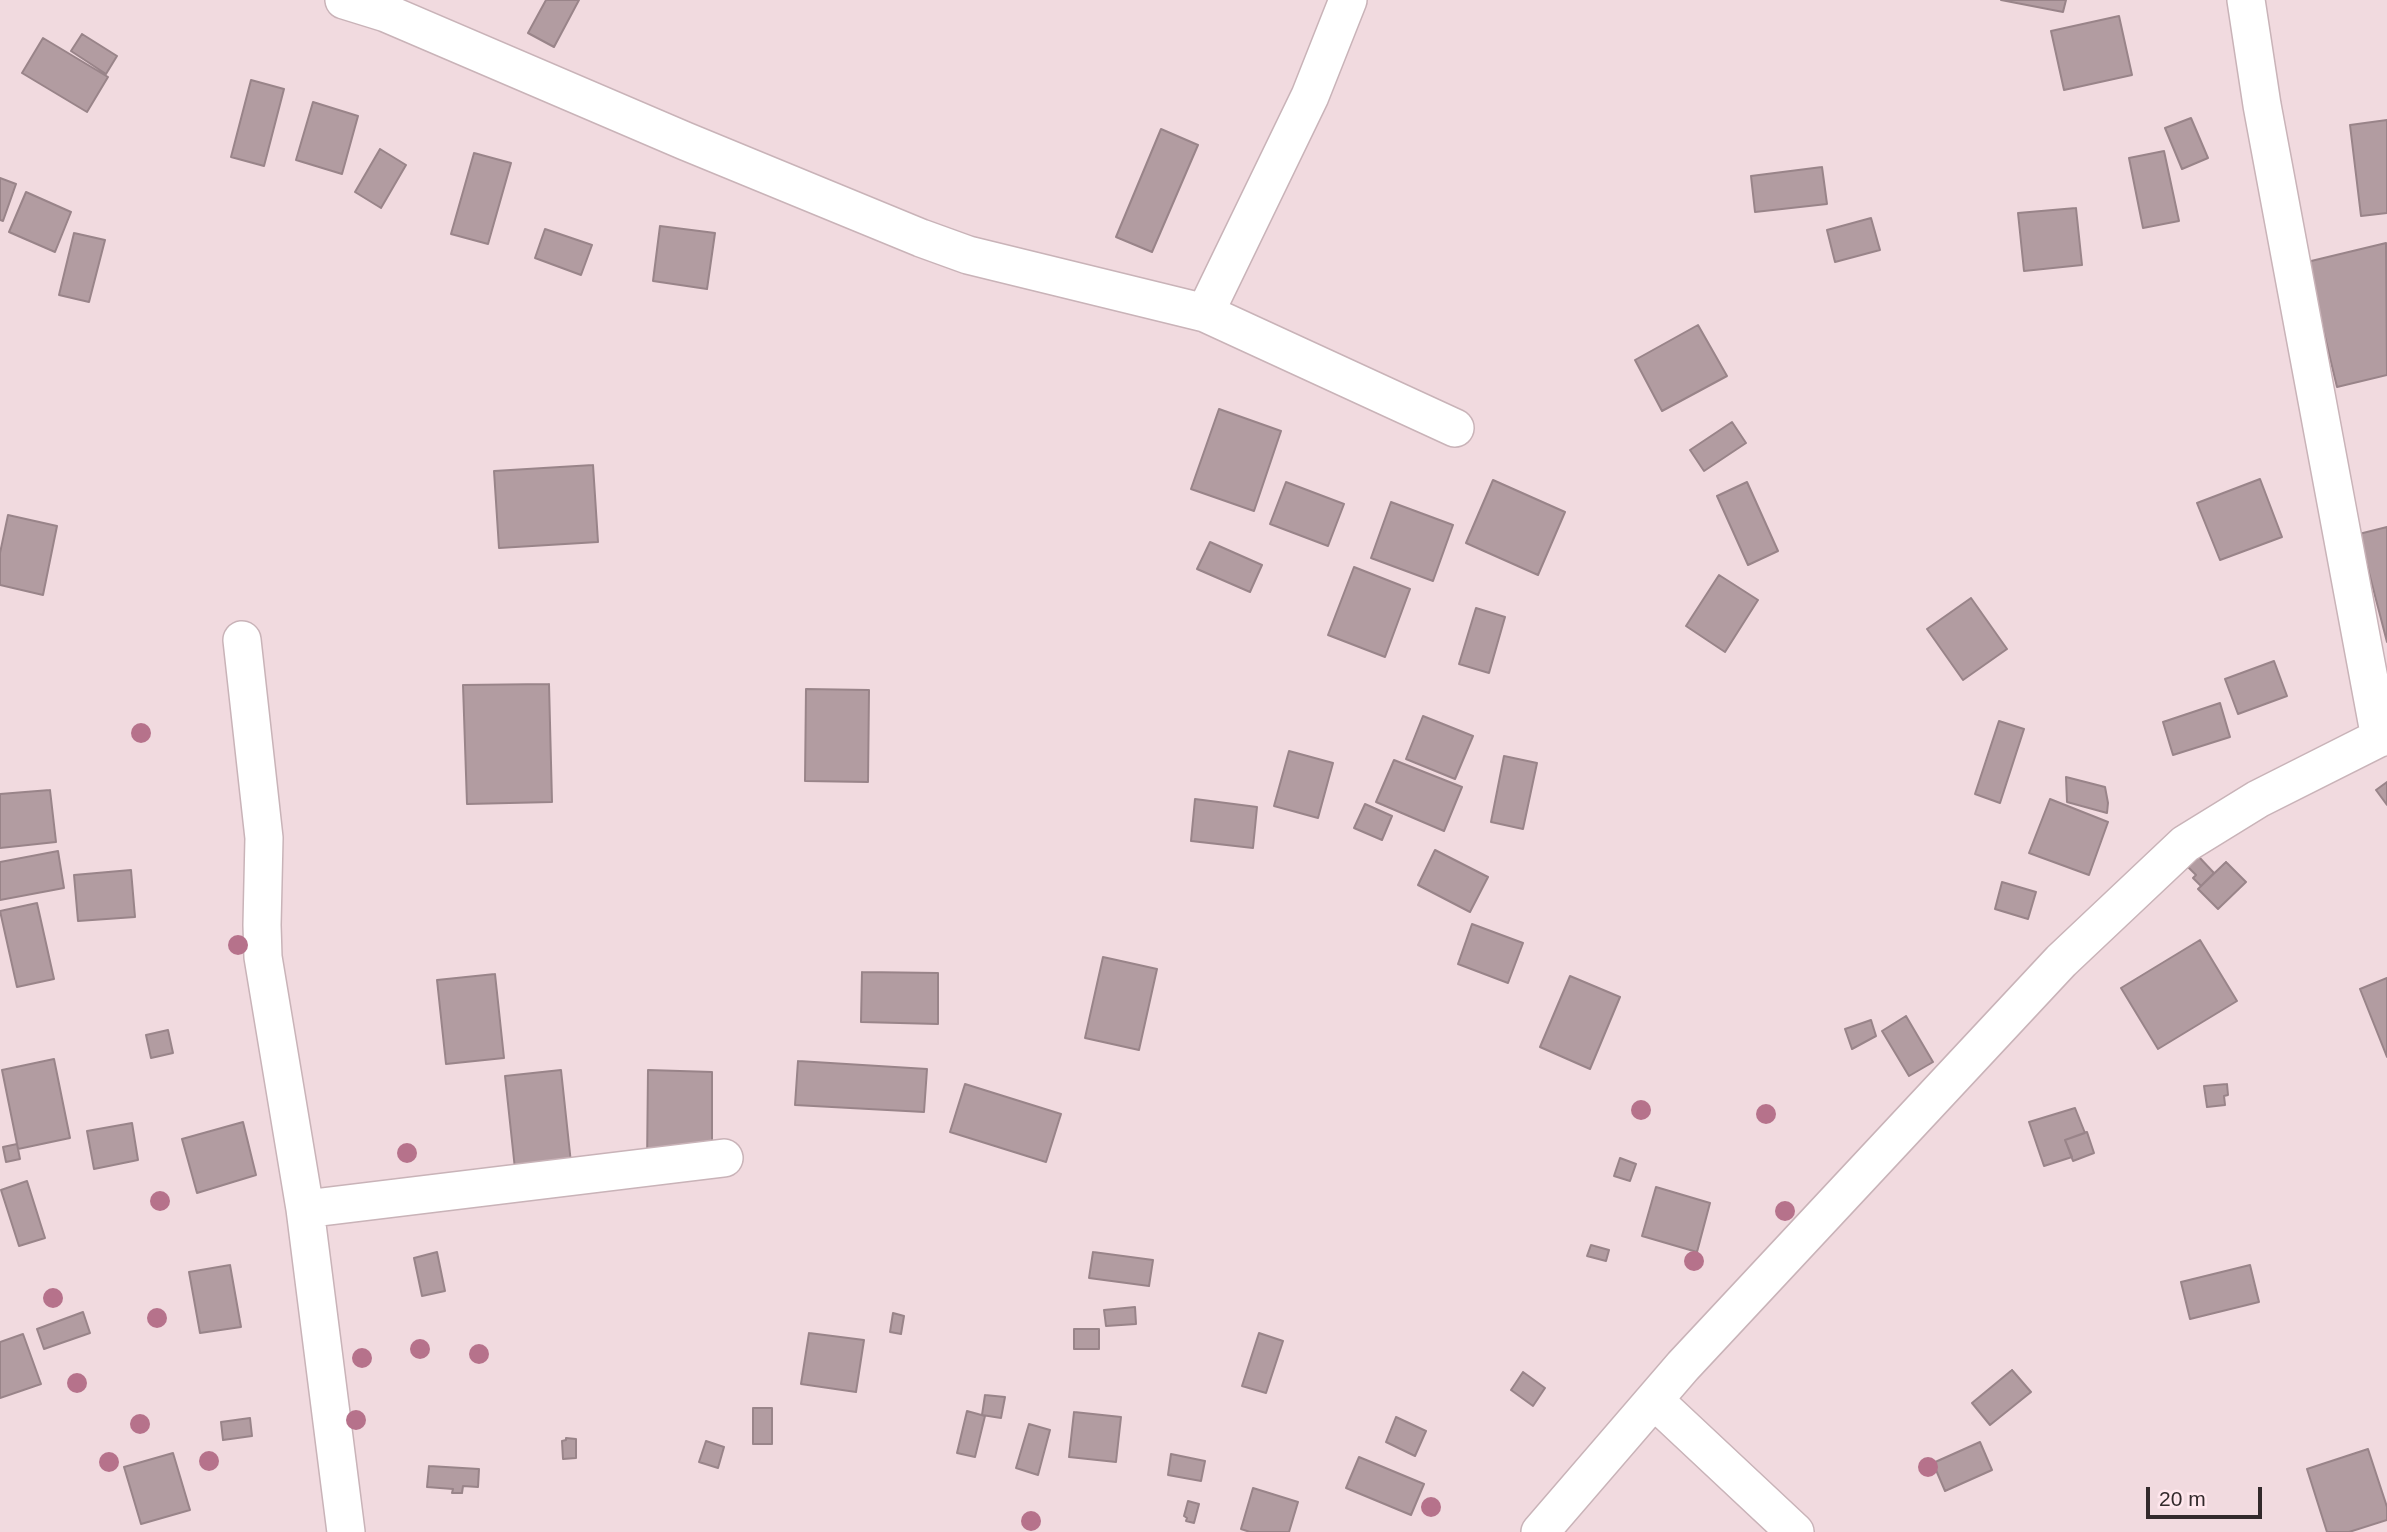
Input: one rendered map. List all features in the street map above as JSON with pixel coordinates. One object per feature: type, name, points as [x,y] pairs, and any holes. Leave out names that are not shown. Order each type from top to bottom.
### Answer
[{"type":"street","points":[[344,0],[391,7],[685,142],[921,238],[968,255],[1205,313],[1455,428]]},
{"type":"street","points":[[1205,313],[1310,96],[1348,0]]},
{"type":"street","points":[[1540,1532],[1654,1400],[2061,961],[2185,844],[2258,799],[2383,736],[2265,118],[2246,0]]},
{"type":"street","points":[[242,640],[264,838],[263,957],[305,1209],[346,1532]]},
{"type":"street","points":[[305,1209],[724,1158]]},
{"type":"street","points":[[1654,1400],[1795,1532]]},
{"type":"building","points":[[546,0],[579,0],[554,47],[528,33]]},
{"type":"building","points":[[2001,0],[2066,0],[2063,12]]},
{"type":"building","points":[[2119,16],[2132,75],[2064,90],[2051,31]]},
{"type":"building","points":[[82,34],[117,56],[106,74],[71,51]]},
{"type":"building","points":[[43,38],[108,77],[87,112],[22,73]]},
{"type":"building","points":[[251,80],[284,89],[264,166],[231,157]]},
{"type":"building","points":[[313,102],[358,116],[342,174],[296,160]]},
{"type":"building","points":[[2191,118],[2208,158],[2182,169],[2165,128]]},
{"type":"building","points":[[2387,120],[2387,213],[2361,216],[2350,125]]},
{"type":"building","points":[[1161,129],[1198,145],[1152,252],[1116,237]]},
{"type":"building","points":[[380,149],[406,165],[381,208],[355,192]]},
{"type":"building","points":[[2164,151],[2179,221],[2143,228],[2129,158]]},
{"type":"building","points":[[474,153],[511,163],[488,244],[451,234]]},
{"type":"building","points":[[1822,167],[1827,204],[1755,212],[1751,176]]},
{"type":"building","points":[[0,178],[16,184],[3,221],[0,220]]},
{"type":"building","points":[[26,192],[71,212],[55,252],[9,232]]},
{"type":"building","points":[[2076,208],[2082,265],[2024,271],[2018,213]]},
{"type":"building","points":[[1871,218],[1880,250],[1835,262],[1827,230]]},
{"type":"building","points":[[660,226],[715,233],[707,289],[653,281]]},
{"type":"building","points":[[545,229],[592,245],[581,275],[535,258]]},
{"type":"building","points":[[74,233],[105,240],[89,302],[59,295]]},
{"type":"building","points":[[2386,243],[2387,375],[2337,387],[2307,262]]},
{"type":"building","points":[[1698,325],[1727,376],[1662,411],[1635,360]]},
{"type":"building","points":[[1219,409],[1281,431],[1254,511],[1191,489]]},
{"type":"building","points":[[1732,422],[1746,443],[1704,471],[1690,450]]},
{"type":"building","points":[[593,465],[598,542],[499,548],[494,471]]},
{"type":"building","points":[[2260,479],[2282,537],[2220,560],[2197,503]]},
{"type":"building","points":[[1493,480],[1565,512],[1538,575],[1466,543]]},
{"type":"building","points":[[1286,482],[1344,504],[1328,546],[1270,524]]},
{"type":"building","points":[[1747,482],[1778,551],[1748,565],[1717,496]]},
{"type":"building","points":[[1391,502],[1453,525],[1433,581],[1371,558]]},
{"type":"building","points":[[8,515],[57,526],[43,595],[0,585],[0,553]]},
{"type":"building","points":[[2387,527],[2387,642],[2359,534]]},
{"type":"building","points":[[1210,542],[1262,565],[1250,592],[1197,569]]},
{"type":"building","points":[[1354,567],[1410,589],[1385,657],[1328,635]]},
{"type":"building","points":[[1719,575],[1758,600],[1725,652],[1686,626]]},
{"type":"building","points":[[1971,598],[2007,649],[1963,680],[1927,629]]},
{"type":"building","points":[[1476,608],[1505,617],[1489,673],[1459,664]]},
{"type":"building","points":[[2274,661],[2287,696],[2238,714],[2225,679]]},
{"type":"building","points":[[549,684],[552,802],[467,804],[463,685]]},
{"type":"building","points":[[806,689],[869,690],[868,782],[805,781]]},
{"type":"building","points":[[2220,703],[2230,737],[2173,755],[2163,722]]},
{"type":"building","points":[[1423,716],[1473,736],[1455,779],[1406,759]]},
{"type":"building","points":[[1999,721],[2024,729],[2000,803],[1975,794]]},
{"type":"building","points":[[1289,751],[1333,763],[1318,818],[1274,806]]},
{"type":"building","points":[[1504,756],[1537,763],[1523,829],[1491,822]]},
{"type":"building","points":[[1394,760],[1462,787],[1444,831],[1376,802]]},
{"type":"building","points":[[2066,777],[2105,787],[2107,813],[2067,802]]},
{"type":"building","points":[[2387,782],[2387,805],[2376,790]]},
{"type":"building","points":[[50,790],[56,842],[0,848],[0,794]]},
{"type":"building","points":[[1195,799],[1257,807],[1253,848],[1191,841]]},
{"type":"building","points":[[2050,799],[2108,822],[2089,875],[2029,853]]},
{"type":"building","points":[[1365,804],[1392,816],[1382,840],[1354,828]]},
{"type":"building","points":[[1435,850],[1488,877],[1470,912],[1418,885]]},
{"type":"building","points":[[58,851],[64,888],[0,900],[0,862]]},
{"type":"building","points":[[2199,857],[2214,873],[2201,886],[2188,867]]},
{"type":"building","points":[[2226,862],[2246,882],[2218,909],[2198,889]]},
{"type":"building","points":[[131,870],[135,917],[78,921],[74,875]]},
{"type":"building","points":[[2002,882],[2036,892],[2028,919],[1995,909]]},
{"type":"building","points":[[37,903],[54,979],[17,987],[0,911]]},
{"type":"building","points":[[1472,924],[1523,943],[1508,983],[1458,964]]},
{"type":"building","points":[[2200,940],[2237,1001],[2158,1049],[2121,988]]},
{"type":"building","points":[[1103,957],[1157,969],[1139,1050],[1085,1038]]},
{"type":"building","points":[[862,972],[938,973],[938,1024],[861,1022]]},
{"type":"building","points":[[495,974],[504,1058],[446,1064],[437,980]]},
{"type":"building","points":[[1570,976],[1620,997],[1590,1069],[1540,1047]]},
{"type":"building","points":[[2387,978],[2387,1057],[2360,989]]},
{"type":"building","points":[[1906,1016],[1933,1062],[1909,1076],[1882,1031]]},
{"type":"building","points":[[1871,1020],[1876,1036],[1852,1049],[1845,1029]]},
{"type":"building","points":[[168,1030],[173,1053],[151,1058],[146,1035]]},
{"type":"building","points":[[54,1059],[70,1138],[18,1149],[2,1070]]},
{"type":"building","points":[[798,1061],[927,1069],[924,1112],[795,1105]]},
{"type":"building","points":[[561,1070],[571,1163],[515,1169],[505,1076]]},
{"type":"building","points":[[648,1070],[712,1072],[712,1167],[647,1167]]},
{"type":"building","points":[[965,1084],[1061,1114],[1046,1162],[950,1132]]},
{"type":"building","points":[[2227,1084],[2225,1105],[2207,1107],[2204,1086]]},
{"type":"building","points":[[2075,1108],[2085,1133],[2065,1140],[2072,1157],[2044,1166],[2029,1122]]},
{"type":"building","points":[[243,1122],[256,1175],[197,1193],[182,1139]]},
{"type":"building","points":[[132,1123],[138,1160],[94,1169],[87,1131]]},
{"type":"building","points":[[2087,1132],[2094,1153],[2073,1161],[2065,1140]]},
{"type":"building","points":[[17,1144],[20,1159],[6,1162],[3,1147]]},
{"type":"building","points":[[1620,1158],[1636,1164],[1630,1181],[1614,1176]]},
{"type":"building","points":[[27,1181],[45,1238],[19,1246],[1,1190]]},
{"type":"building","points":[[1656,1187],[1710,1203],[1697,1252],[1642,1236]]},
{"type":"building","points":[[1591,1245],[1609,1250],[1606,1261],[1587,1256]]},
{"type":"building","points":[[437,1252],[445,1291],[422,1296],[414,1258]]},
{"type":"building","points":[[1093,1252],[1153,1260],[1149,1286],[1089,1278]]},
{"type":"building","points":[[230,1265],[241,1327],[200,1333],[189,1272]]},
{"type":"building","points":[[2250,1265],[2259,1302],[2190,1319],[2181,1282]]},
{"type":"building","points":[[1135,1307],[1136,1324],[1106,1326],[1104,1310]]},
{"type":"building","points":[[83,1312],[90,1333],[44,1349],[37,1329]]},
{"type":"building","points":[[893,1313],[904,1316],[901,1334],[890,1332]]},
{"type":"building","points":[[1074,1329],[1099,1329],[1099,1349],[1074,1349]]},
{"type":"building","points":[[809,1333],[864,1340],[856,1392],[801,1384]]},
{"type":"building","points":[[1259,1333],[1283,1341],[1266,1393],[1242,1386]]},
{"type":"building","points":[[23,1334],[41,1384],[0,1398],[0,1342]]},
{"type":"building","points":[[2012,1370],[2031,1392],[1990,1425],[1972,1403]]},
{"type":"building","points":[[1523,1372],[1545,1388],[1533,1406],[1511,1390]]},
{"type":"building","points":[[985,1395],[1005,1397],[1001,1418],[982,1415]]},
{"type":"building","points":[[753,1408],[772,1408],[772,1444],[753,1444]]},
{"type":"building","points":[[967,1411],[985,1416],[975,1457],[957,1453]]},
{"type":"building","points":[[1074,1412],[1121,1417],[1116,1462],[1069,1457]]},
{"type":"building","points":[[1396,1417],[1426,1431],[1415,1456],[1386,1442]]},
{"type":"building","points":[[250,1418],[252,1436],[223,1440],[221,1422]]},
{"type":"building","points":[[1029,1424],[1050,1430],[1038,1475],[1016,1468]]},
{"type":"building","points":[[566,1438],[576,1439],[576,1458],[563,1459],[562,1441]]},
{"type":"building","points":[[706,1441],[724,1447],[718,1468],[699,1462]]},
{"type":"building","points":[[1980,1442],[1992,1470],[1945,1491],[1933,1463]]},
{"type":"building","points":[[2368,1449],[2387,1507],[2387,1520],[2349,1532],[2327,1532],[2307,1469]]},
{"type":"building","points":[[173,1453],[190,1510],[141,1524],[124,1467]]},
{"type":"building","points":[[1171,1454],[1205,1461],[1201,1481],[1168,1475]]},
{"type":"building","points":[[1359,1457],[1424,1484],[1411,1515],[1346,1488]]},
{"type":"building","points":[[429,1466],[479,1469],[478,1487],[463,1486],[462,1493],[452,1493],[453,1489],[427,1487]]},
{"type":"building","points":[[1253,1488],[1298,1502],[1289,1532],[1250,1532],[1241,1529]]},
{"type":"building","points":[[1188,1501],[1199,1504],[1194,1523],[1186,1521],[1184,1516]]}]
